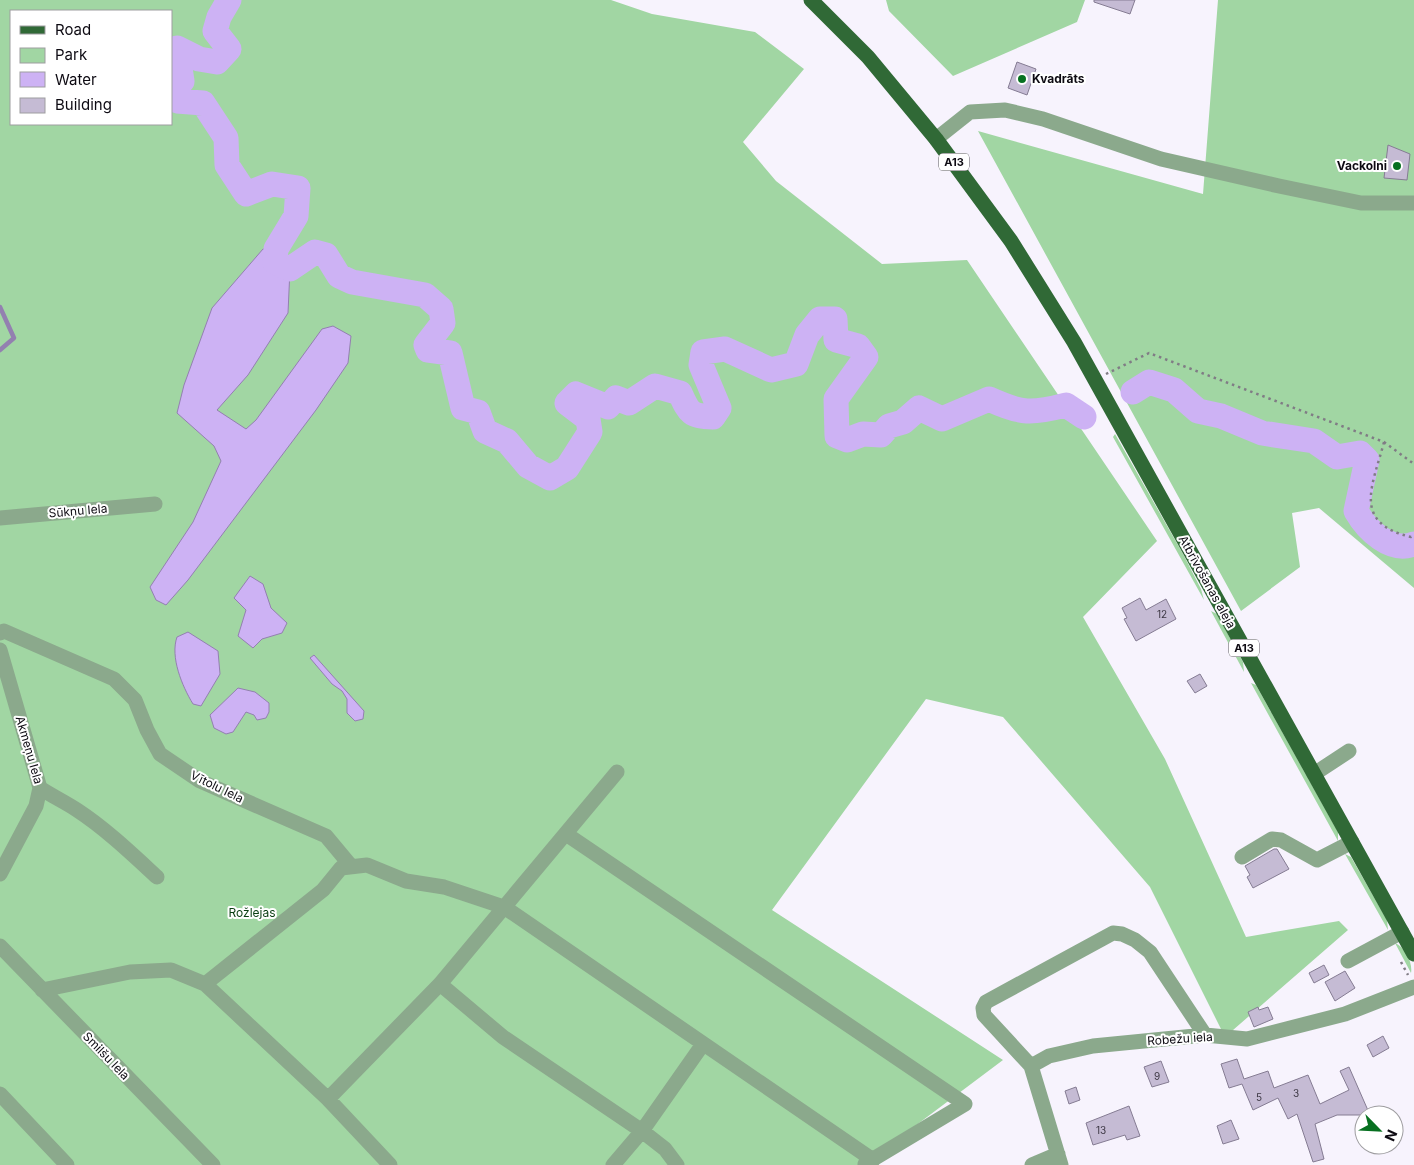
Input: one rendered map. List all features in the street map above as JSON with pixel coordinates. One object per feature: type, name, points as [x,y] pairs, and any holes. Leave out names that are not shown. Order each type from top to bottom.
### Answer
[{"type":"main road","name":"A13","points":[[811,0],[868,57],[936,138]]},
{"type":"main road","name":"Atbrīvošanas aleja","points":[[936,138],[1011,240],[1074,342],[1414,954]]},
{"type":"street","points":[[936,138],[970,112],[1005,110],[1043,119],[1161,159],[1279,186],[1361,203],[1414,202]]},
{"type":"street","name":"Sūkņu Iela","points":[[0,518],[155,504]]},
{"type":"street","name":"Vītolu Iela","points":[[0,634],[4,631],[114,679],[135,700],[147,730],[160,754],[200,781],[326,836],[351,866]]},
{"type":"street","name":"Akmeņu Iela","points":[[0,650],[40,788],[36,806],[0,874]]},
{"type":"street","points":[[1314,774],[1349,751]]},
{"type":"street","points":[[328,1098],[440,984],[617,772]]},
{"type":"street","points":[[40,788],[58,801],[76,809],[117,840],[157,877]]},
{"type":"street","points":[[205,984],[322,890],[341,868],[367,865],[406,881],[444,887],[504,907],[703,1044],[868,1162],[965,1104],[566,834]]},
{"type":"street","points":[[1242,857],[1272,839],[1281,840],[1317,860],[1352,842]]},
{"type":"street","points":[[1348,961],[1402,932]]},
{"type":"street","points":[[1032,1165],[1060,1159],[1031,1066],[984,1015],[983,1008],[986,1002],[1113,933],[1128,937],[1150,952],[1205,1035]]},
{"type":"street","name":"Smilšu Iela","points":[[0,946],[213,1165]]},
{"type":"street","points":[[42,990],[130,972],[172,970],[205,984],[328,1098],[390,1165]]},
{"type":"street","points":[[440,984],[503,1037],[642,1131],[665,1150],[677,1165]]},
{"type":"street","name":"Robežu iela","points":[[1031,1066],[1049,1056],[1093,1046],[1205,1035],[1247,1039],[1345,1014],[1414,987]]},
{"type":"street","points":[[613,1165],[642,1131],[703,1044]]},
{"type":"street","points":[[0,1094],[67,1165]]},
{"type":"path","points":[[1110,372],[1149,353],[1384,442],[1414,464]]},
{"type":"path","points":[[1384,442],[1369,501],[1374,517],[1395,533],[1411,537],[1414,535]]},
{"type":"green space","name":"Rožlejas","points":[[0,0],[611,0],[652,14],[755,32],[804,69],[743,142],[776,181],[882,264],[967,260],[1157,541],[1083,617],[1165,759],[1246,937],[1339,921],[1348,930],[1225,1037],[1150,887],[1003,717],[926,699],[772,910],[1003,1060],[863,1165],[0,1165]]},
{"type":"green space","points":[[886,0],[1085,0],[1077,22],[953,76],[889,11]]},
{"type":"green space","points":[[1218,0],[1414,0],[1414,588],[1319,508],[1292,513],[1300,567],[1241,611],[978,131],[1203,194]]},
{"type":"green space","points":[[1115,434],[1183,554],[1201,589],[1204,600],[1113,437]]},
{"type":"green space","points":[[1211,611],[1217,614],[1243,662],[1244,672]]},
{"type":"green space","points":[[1251,683],[1256,685],[1338,832],[1338,841]]},
{"type":"green space","points":[[1345,854],[1351,857],[1387,920],[1388,930]]},
{"type":"green space","points":[[1395,943],[1408,956],[1411,973]]},
{"type":"water","points":[[263,249],[276,249],[276,262],[290,269],[288,313],[248,375],[217,410],[246,429],[256,420],[322,329],[333,326],[351,336],[348,363],[316,410],[188,580],[166,605],[156,600],[150,587],[193,522],[221,461],[214,446],[177,413],[184,385],[212,308]]},
{"type":"water","points":[[250,576],[263,584],[271,608],[287,623],[282,633],[262,639],[253,648],[238,636],[246,610],[234,598]]},
{"type":"water","points":[[188,632],[218,651],[220,674],[201,706],[193,704],[189,697],[181,680],[176,662],[175,645],[177,637]]},
{"type":"water","points":[[314,655],[364,711],[363,719],[355,721],[347,713],[347,699],[342,691],[332,684],[310,658]]},
{"type":"water","points":[[238,688],[255,692],[269,703],[269,712],[266,718],[257,720],[254,715],[246,712],[233,732],[226,734],[214,728],[210,715]]},
{"type":"building","points":[[1094,0],[1135,0],[1130,14],[1094,2]]},
{"type":"building","name":"Kvadrāts","points":[[1017,62],[1036,69],[1027,95],[1008,88]]},
{"type":"building","name":"Vackolni","points":[[1388,145],[1410,154],[1407,180],[1384,178]]},
{"type":"building","points":[[1140,598],[1146,610],[1166,599],[1176,619],[1136,641],[1124,619],[1127,618],[1122,608]]},
{"type":"building","points":[[1200,674],[1207,686],[1195,693],[1187,681]]},
{"type":"building","points":[[1277,849],[1289,869],[1253,888],[1247,877],[1250,875],[1245,866]]},
{"type":"building","points":[[1324,965],[1329,975],[1314,983],[1309,973]]},
{"type":"building","points":[[1345,971],[1355,988],[1335,1001],[1325,982]]},
{"type":"building","points":[[1258,1007],[1259,1010],[1268,1007],[1273,1019],[1254,1027],[1248,1012]]},
{"type":"building","points":[[1383,1036],[1389,1048],[1373,1057],[1367,1045]]},
{"type":"building","points":[[1237,1059],[1244,1079],[1268,1071],[1274,1088],[1308,1075],[1320,1104],[1349,1090],[1340,1071],[1349,1067],[1366,1105],[1354,1105],[1354,1115],[1337,1115],[1315,1124],[1324,1159],[1313,1162],[1297,1114],[1288,1119],[1278,1098],[1253,1110],[1242,1084],[1229,1088],[1221,1064]]},
{"type":"building","points":[[1161,1061],[1169,1082],[1152,1087],[1144,1067]]},
{"type":"building","points":[[1076,1087],[1080,1100],[1069,1104],[1065,1091]]},
{"type":"building","points":[[1129,1106],[1140,1136],[1127,1140],[1125,1135],[1093,1145],[1086,1123]]},
{"type":"building","points":[[1231,1120],[1239,1139],[1223,1144],[1217,1126]]},
{"type":"waterway","points":[[172,87],[182,81],[177,48],[199,59],[217,62],[229,49],[215,31],[219,17],[229,0]]},
{"type":"waterway","points":[[172,96],[177,101],[203,103],[226,138],[227,165],[246,194],[272,184],[298,188],[296,216],[276,249],[275,262],[290,269],[315,252],[326,255],[339,276],[352,282],[425,295],[441,309],[443,323],[426,345],[428,350],[450,353],[463,408],[478,412],[485,431],[507,441],[528,466],[550,478],[567,468],[590,432],[588,419],[567,403],[576,394],[608,407],[616,398],[629,403],[655,386],[680,393],[691,412],[699,416],[713,417],[719,408],[701,365],[703,352],[725,349],[771,370],[796,364],[807,335],[820,319],[835,319],[836,340],[858,346],[866,357],[836,399],[837,436],[847,440],[863,434],[881,435],[889,426],[903,422],[919,408],[942,419],[989,399],[1010,408],[1027,411],[1044,410],[1066,405],[1084,417]]},
{"type":"waterway","points":[[0,307],[14,338],[0,350]]},
{"type":"waterway","points":[[1133,392],[1149,382],[1174,390],[1198,411],[1221,416],[1262,433],[1314,441],[1337,457],[1360,453],[1367,460],[1356,511],[1366,525],[1388,543],[1405,546],[1414,544]]},
{"type":"place","name":"Kvadrāts","points":[[1022,79]]},
{"type":"place","name":"Vackolni","points":[[1397,166]]}]
